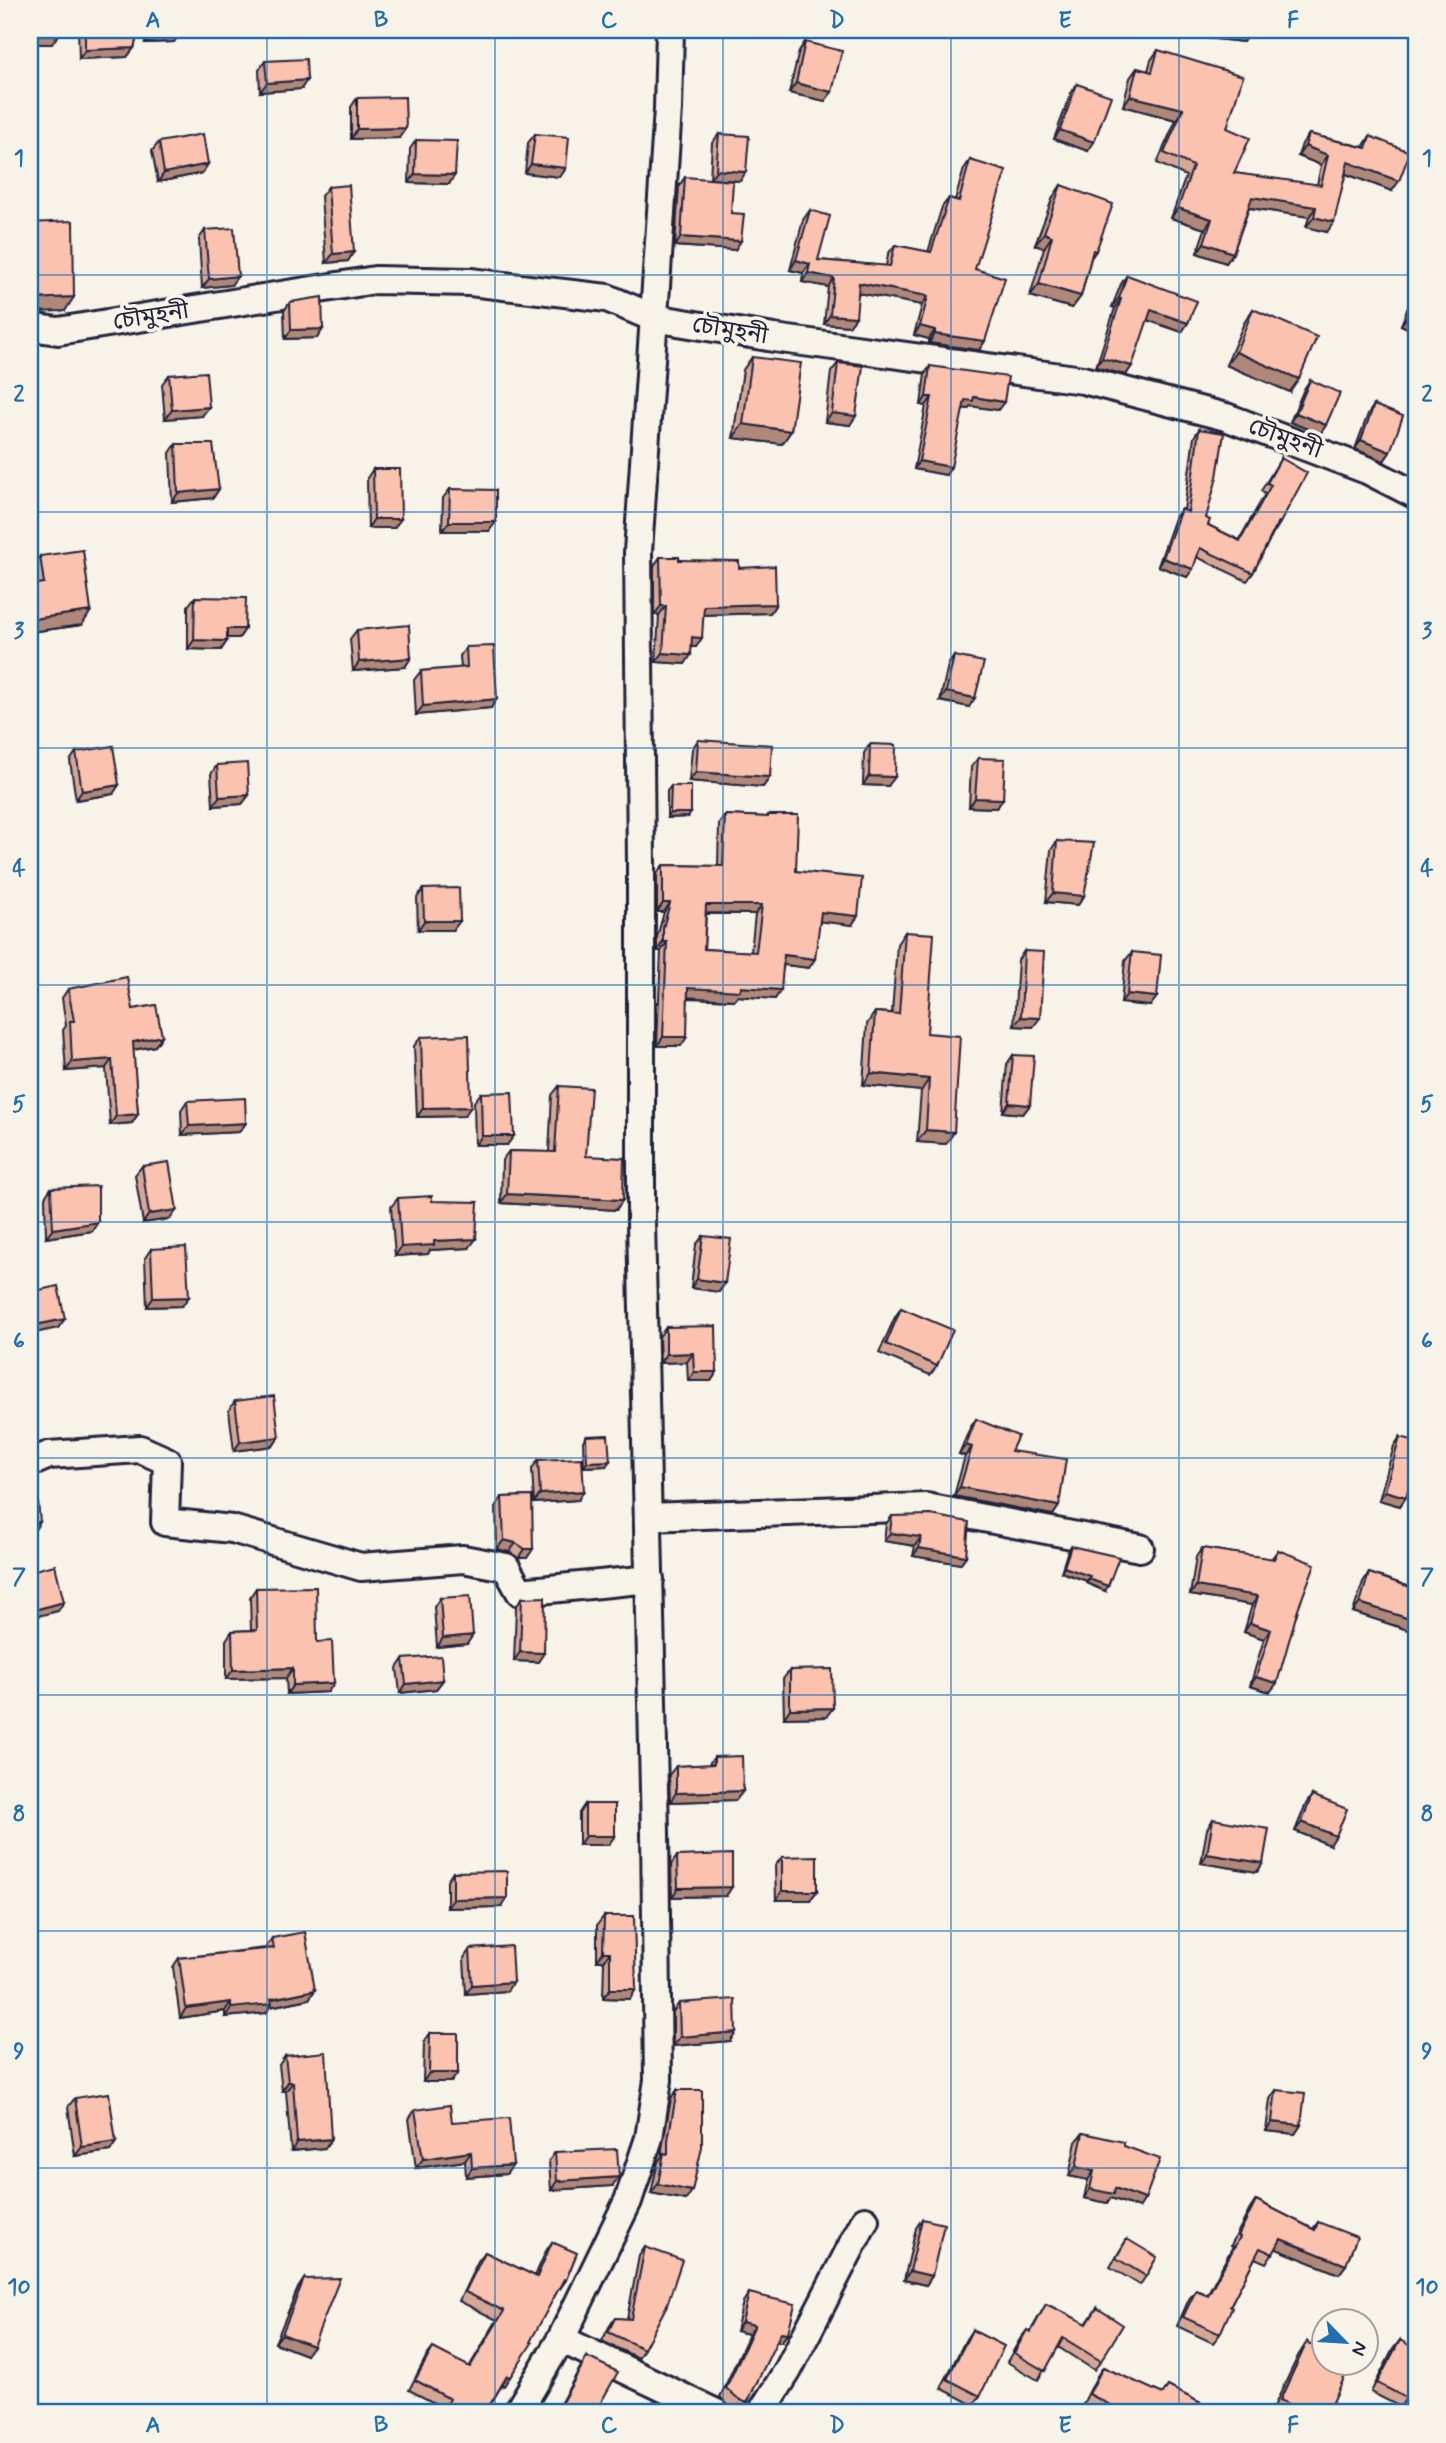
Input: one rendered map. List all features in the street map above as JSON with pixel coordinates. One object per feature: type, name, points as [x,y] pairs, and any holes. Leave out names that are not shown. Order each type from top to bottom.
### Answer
[{"type":"street","points":[[517,2413],[561,2339],[628,2201],[649,2138],[658,2080],[641,1222],[642,865],[638,552],[668,109],[670,30]]},
{"type":"street","name":"চৌমুহনী","points":[[30,327],[58,331],[375,280],[470,282],[607,298],[654,318],[774,338],[1083,380],[1226,417],[1367,470],[1416,495]]},
{"type":"street","points":[[30,1463],[49,1455],[140,1448],[167,1461],[165,1522],[232,1529],[361,1567],[463,1559],[506,1567],[520,1592],[650,1579]]},
{"type":"street","points":[[648,1517],[926,1507],[1140,1548]]},
{"type":"street","points":[[761,2413],[789,2370],[865,2220]]},
{"type":"street","points":[[561,2339],[716,2413]]},
{"type":"building","points":[[30,30],[58,30],[58,35],[30,35]]},
{"type":"building","points":[[85,30],[139,30],[134,48],[85,50]]},
{"type":"building","points":[[151,30],[180,30],[180,33],[151,34]]},
{"type":"building","points":[[1219,30],[1250,30],[1249,33]]},
{"type":"building","points":[[805,42],[842,51],[832,92],[796,83]]},
{"type":"building","points":[[1158,50],[1243,76],[1227,128],[1250,138],[1234,173],[1321,185],[1328,155],[1305,146],[1309,134],[1366,148],[1370,136],[1410,152],[1399,181],[1348,162],[1334,222],[1314,217],[1316,207],[1252,197],[1233,253],[1204,243],[1212,219],[1178,208],[1193,166],[1164,153],[1183,109],[1130,96],[1137,68],[1152,72]]},
{"type":"building","points":[[306,59],[307,80],[267,83],[265,61]]},
{"type":"building","points":[[1077,84],[1111,96],[1094,142],[1060,130]]},
{"type":"building","points":[[405,97],[406,128],[357,129],[357,98]]},
{"type":"building","points":[[203,134],[208,164],[164,173],[159,142]]},
{"type":"building","points":[[535,134],[569,137],[566,168],[531,164]]},
{"type":"building","points":[[719,134],[749,136],[746,172],[716,170]]},
{"type":"building","points":[[416,140],[457,141],[455,175],[415,174]]},
{"type":"building","points":[[970,160],[1006,171],[975,269],[1005,278],[985,341],[935,334],[935,330],[920,326],[928,296],[859,283],[856,317],[830,315],[834,278],[808,273],[810,264],[796,260],[810,210],[830,216],[818,260],[890,266],[895,245],[931,252],[949,198],[959,201]]},
{"type":"building","points":[[685,177],[733,181],[731,213],[744,214],[741,241],[681,237]]},
{"type":"building","points":[[349,185],[354,252],[333,254],[328,187]]},
{"type":"building","points":[[1061,185],[1113,204],[1096,251],[1093,250],[1081,296],[1039,284],[1052,236],[1044,233]]},
{"type":"building","points":[[73,221],[74,297],[30,299],[30,223]]},
{"type":"building","points":[[234,228],[238,276],[209,279],[205,230]]},
{"type":"building","points":[[1127,275],[1197,301],[1188,323],[1151,310],[1132,366],[1102,358]]},
{"type":"building","points":[[1416,292],[1416,321],[1407,317]]},
{"type":"building","points":[[322,297],[323,329],[291,330],[290,302]]},
{"type":"building","points":[[1253,309],[1317,337],[1299,379],[1236,352]]},
{"type":"building","points":[[752,357],[801,363],[791,431],[743,424]]},
{"type":"building","points":[[838,363],[863,366],[856,416],[832,413]]},
{"type":"building","points":[[930,366],[1008,377],[1004,402],[974,397],[973,401],[965,400],[951,467],[919,461],[932,397],[926,397]]},
{"type":"building","points":[[206,372],[209,407],[172,410],[169,375]]},
{"type":"building","points":[[1310,380],[1340,393],[1326,425],[1296,413]]},
{"type":"building","points":[[1374,405],[1403,416],[1390,452],[1361,440]]},
{"type":"building","points":[[1199,429],[1224,433],[1217,477],[1206,518],[1210,520],[1208,525],[1240,541],[1271,485],[1267,483],[1281,458],[1307,473],[1280,523],[1278,522],[1253,573],[1200,548],[1193,569],[1163,558],[1181,509],[1188,512]]},
{"type":"building","points":[[176,444],[213,444],[219,489],[178,493]]},
{"type":"building","points":[[373,469],[400,469],[401,519],[374,519]]},
{"type":"building","points":[[450,489],[496,490],[496,522],[449,522]]},
{"type":"building","points":[[83,550],[91,611],[32,619],[30,585],[44,583],[40,556]]},
{"type":"building","points":[[660,557],[739,561],[739,568],[775,566],[776,604],[704,606],[702,638],[692,637],[691,655],[663,653],[666,606],[661,606]]},
{"type":"building","points":[[195,597],[246,598],[245,629],[227,629],[227,641],[194,640]]},
{"type":"building","points":[[409,625],[411,658],[359,662],[357,630]]},
{"type":"building","points":[[494,646],[497,699],[423,706],[421,671],[467,667],[466,647]]},
{"type":"building","points":[[954,656],[984,662],[975,698],[946,692]]},
{"type":"building","points":[[698,740],[772,745],[770,777],[696,772]]},
{"type":"building","points":[[870,744],[896,745],[895,777],[869,776]]},
{"type":"building","points":[[113,746],[119,785],[82,791],[76,752]]},
{"type":"building","points":[[978,758],[1005,759],[1003,799],[975,798]]},
{"type":"building","points":[[247,763],[249,795],[219,797],[217,765]]},
{"type":"building","points":[[671,786],[691,786],[691,813],[670,813]]},
{"type":"building","points":[[725,815],[798,815],[796,871],[862,878],[858,916],[821,912],[815,959],[784,955],[781,990],[741,987],[740,991],[688,988],[687,1037],[663,1037],[667,942],[663,942],[663,928],[670,903],[663,903],[663,865],[723,866]],"holes":[[[706,905],[762,905],[756,952],[704,949]]]},
{"type":"building","points":[[1057,841],[1094,843],[1084,896],[1053,893]]},
{"type":"building","points":[[459,888],[460,921],[424,921],[423,889]]},
{"type":"building","points":[[905,932],[934,934],[927,1033],[960,1036],[954,1132],[926,1130],[929,1079],[871,1073],[875,1012],[899,1014]]},
{"type":"building","points":[[1024,951],[1044,952],[1040,1018],[1021,1017]]},
{"type":"building","points":[[1132,952],[1161,955],[1157,997],[1127,994]]},
{"type":"building","points":[[127,977],[133,1009],[156,1005],[162,1036],[133,1042],[138,1114],[116,1116],[112,1059],[72,1062],[70,1021],[74,1021],[68,989]]},
{"type":"building","points":[[469,1035],[471,1107],[423,1108],[421,1037]]},
{"type":"building","points":[[1013,1055],[1034,1056],[1030,1105],[1009,1103]]},
{"type":"building","points":[[559,1086],[591,1088],[586,1156],[624,1158],[623,1200],[507,1194],[509,1151],[555,1152]]},
{"type":"building","points":[[512,1092],[514,1136],[482,1136],[481,1093]]},
{"type":"building","points":[[245,1098],[246,1123],[189,1126],[187,1101]]},
{"type":"building","points":[[169,1162],[177,1210],[149,1214],[142,1166]]},
{"type":"building","points":[[98,1186],[98,1222],[53,1229],[51,1188]]},
{"type":"building","points":[[432,1196],[432,1201],[478,1202],[476,1239],[434,1241],[434,1245],[401,1247],[398,1198]]},
{"type":"building","points":[[33,1223],[36,1248],[30,1249],[30,1224]]},
{"type":"building","points":[[703,1236],[731,1239],[725,1283],[697,1279]]},
{"type":"building","points":[[186,1247],[189,1297],[153,1298],[151,1249]]},
{"type":"building","points":[[58,1286],[65,1319],[30,1326],[30,1292]]},
{"type":"building","points":[[901,1308],[953,1330],[937,1366],[886,1344]]},
{"type":"building","points":[[716,1326],[717,1372],[694,1372],[693,1353],[666,1354],[666,1327]]},
{"type":"building","points":[[274,1396],[279,1437],[240,1442],[235,1401]]},
{"type":"building","points":[[976,1419],[1018,1436],[1011,1451],[1066,1459],[1059,1506],[960,1487],[972,1447],[966,1445]]},
{"type":"building","points":[[608,1435],[610,1461],[587,1462],[586,1436]]},
{"type":"building","points":[[1400,1437],[1416,1441],[1416,1461],[1406,1497],[1385,1491]]},
{"type":"building","points":[[582,1458],[584,1491],[540,1494],[538,1460]]},
{"type":"building","points":[[36,1482],[40,1522],[30,1523],[30,1483]]},
{"type":"building","points":[[532,1496],[533,1549],[525,1549],[504,1540],[502,1497]]},
{"type":"building","points":[[931,1515],[969,1522],[966,1556],[919,1548],[921,1537],[890,1533],[892,1516]]},
{"type":"building","points":[[1071,1546],[1119,1557],[1108,1586],[1064,1567]]},
{"type":"building","points":[[1202,1548],[1274,1559],[1278,1550],[1315,1564],[1298,1609],[1277,1683],[1256,1677],[1271,1630],[1250,1623],[1258,1596],[1196,1586]]},
{"type":"building","points":[[55,1565],[64,1602],[30,1611],[30,1571]]},
{"type":"building","points":[[1369,1573],[1416,1589],[1416,1621],[1360,1603]]},
{"type":"building","points":[[316,1587],[317,1642],[332,1641],[334,1683],[293,1685],[293,1668],[233,1670],[232,1631],[257,1630],[256,1588]]},
{"type":"building","points":[[470,1596],[473,1635],[443,1638],[440,1598]]},
{"type":"building","points":[[545,1597],[544,1653],[520,1652],[522,1598]]},
{"type":"building","points":[[441,1656],[443,1680],[406,1684],[403,1659]]},
{"type":"building","points":[[832,1669],[833,1708],[790,1709],[790,1670]]},
{"type":"building","points":[[742,1756],[743,1791],[676,1793],[676,1766],[714,1764],[714,1757]]},
{"type":"building","points":[[1312,1795],[1347,1809],[1336,1836],[1302,1822]]},
{"type":"building","points":[[585,1804],[615,1804],[615,1836],[585,1836]]},
{"type":"building","points":[[1213,1819],[1269,1829],[1263,1863],[1207,1854]]},
{"type":"building","points":[[732,1854],[732,1887],[678,1888],[677,1856]]},
{"type":"building","points":[[817,1856],[817,1891],[782,1891],[782,1857]]},
{"type":"building","points":[[507,1871],[507,1898],[453,1899],[453,1872]]},
{"type":"building","points":[[604,1916],[634,1916],[636,1989],[610,1989],[610,1952],[603,1952]]},
{"type":"building","points":[[305,1932],[315,1990],[271,1999],[272,2004],[231,2008],[231,2002],[186,2008],[179,1958],[274,1948],[272,1938]]},
{"type":"building","points":[[511,1946],[513,1982],[472,1985],[470,1949]]},
{"type":"building","points":[[735,1999],[736,2032],[680,2037],[679,2003]]},
{"type":"building","points":[[430,2033],[458,2033],[458,2073],[429,2073]]},
{"type":"building","points":[[326,2052],[331,2139],[297,2142],[293,2082],[288,2082],[285,2056]]},
{"type":"building","points":[[677,2090],[702,2090],[702,2147],[692,2191],[658,2184],[664,2153],[668,2154]]},
{"type":"building","points":[[1276,2090],[1305,2093],[1301,2125],[1272,2122]]},
{"type":"building","points":[[109,2093],[116,2142],[82,2147],[75,2098]]},
{"type":"building","points":[[450,2105],[452,2122],[509,2118],[513,2165],[472,2168],[471,2152],[423,2159],[415,2110]]},
{"type":"building","points":[[1083,2133],[1124,2142],[1124,2146],[1160,2159],[1145,2199],[1115,2188],[1114,2194],[1090,2189],[1094,2171],[1076,2167]]},
{"type":"building","points":[[617,2149],[619,2177],[557,2181],[555,2152]]},
{"type":"building","points":[[1256,2200],[1315,2230],[1318,2222],[1357,2237],[1346,2265],[1281,2239],[1273,2254],[1260,2248],[1230,2306],[1232,2307],[1220,2334],[1183,2317],[1196,2290],[1208,2295],[1240,2237],[1238,2236]]},
{"type":"building","points":[[922,2219],[944,2224],[932,2276],[910,2271]]},
{"type":"building","points":[[1127,2239],[1157,2257],[1146,2276],[1116,2258]]},
{"type":"building","points":[[552,2242],[577,2253],[566,2280],[564,2279],[530,2342],[532,2343],[510,2377],[507,2376],[485,2413],[464,2413],[447,2404],[450,2399],[415,2380],[433,2348],[470,2367],[504,2311],[465,2292],[485,2252],[537,2277]]},
{"type":"building","points":[[645,2247],[682,2260],[667,2305],[644,2349],[608,2332],[615,2318],[631,2319]]},
{"type":"building","points":[[340,2278],[313,2346],[282,2334],[304,2279]]},
{"type":"building","points":[[749,2293],[795,2304],[788,2333],[781,2332],[747,2403],[736,2398],[726,2388],[755,2325],[742,2322]]},
{"type":"building","points":[[1046,2304],[1087,2324],[1097,2308],[1123,2325],[1101,2361],[1063,2338],[1045,2371],[1014,2353],[1027,2330],[1031,2332]]},
{"type":"building","points":[[972,2330],[1004,2346],[980,2396],[947,2379]]},
{"type":"building","points":[[1400,2340],[1416,2349],[1416,2379],[1406,2398],[1377,2383]]},
{"type":"building","points":[[1307,2342],[1310,2343],[1310,2376],[1345,2376],[1328,2413],[1308,2413],[1280,2400]]},
{"type":"building","points":[[587,2357],[618,2372],[595,2413],[556,2413]]},
{"type":"building","points":[[1103,2367],[1163,2394],[1168,2386],[1220,2413],[1125,2413],[1089,2394]]}]
